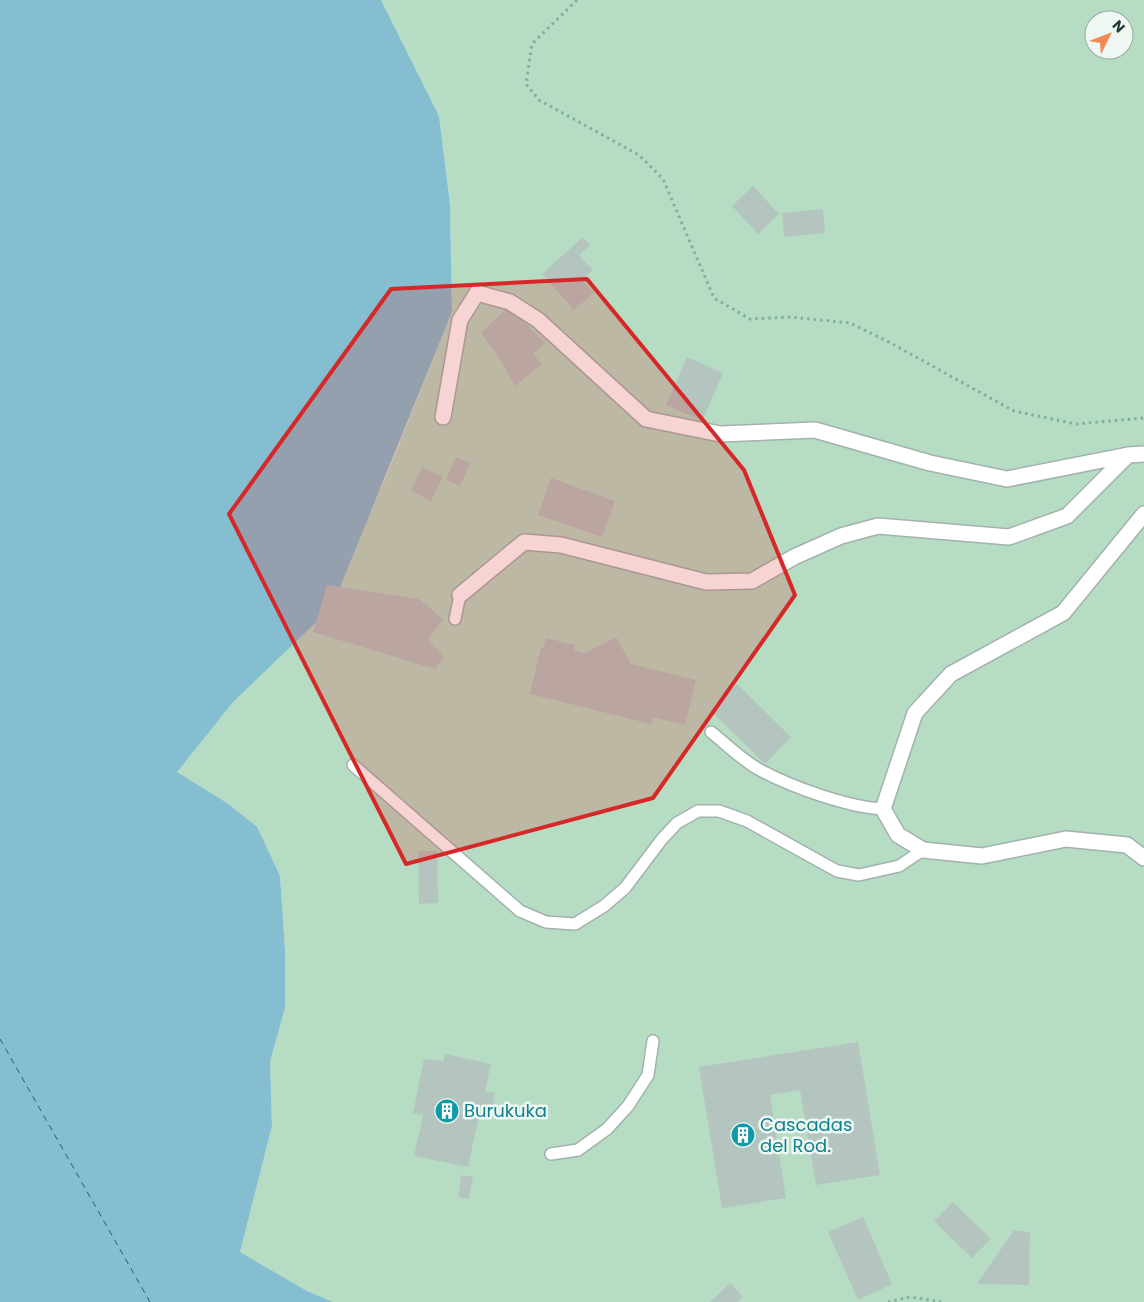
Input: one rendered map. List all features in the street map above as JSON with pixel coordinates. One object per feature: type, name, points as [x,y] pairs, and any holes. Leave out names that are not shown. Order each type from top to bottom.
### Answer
[{"type":"street","points":[[443,417],[460,320],[477,293],[510,302],[538,320],[646,419],[720,434],[815,430],[930,463],[1007,479],[1128,455],[1144,454]]},
{"type":"street","points":[[460,595],[524,542],[561,545],[706,582],[752,582],[794,557],[833,540],[878,526],[1009,537],[1067,516],[1128,455]]},
{"type":"street","points":[[1144,514],[1062,613],[951,674],[915,713],[883,809],[898,835],[923,850],[982,856],[1066,839],[1127,845],[1144,858]]},
{"type":"lane","points":[[454,620],[460,595]]},
{"type":"lane","points":[[711,732],[758,769],[808,791],[868,808],[883,809]]},
{"type":"lane","points":[[353,764],[520,911],[546,922],[575,924],[604,906],[624,888],[662,839],[677,823],[698,811],[719,811],[747,821],[837,871],[859,875],[900,866],[923,850]]},
{"type":"lane","points":[[551,1154],[578,1150],[608,1129],[628,1106],[648,1074],[653,1041]]},
{"type":"path","points":[[577,0],[532,44],[526,84],[539,100],[639,155],[663,179],[714,298],[750,319],[791,316],[850,324],[887,341],[1014,411],[1076,424],[1144,418]]},
{"type":"path","points":[[888,1302],[910,1297],[941,1302]]},
{"type":"highlighted area","points":[[587,279],[744,470],[795,595],[653,798],[406,864],[229,514],[391,289]]},
{"type":"green space","points":[[381,0],[1144,0],[1144,1302],[333,1302],[307,1291],[240,1252],[272,1126],[270,1062],[285,1008],[285,950],[280,876],[227,803],[176,772],[357,543],[388,472],[452,312],[450,204],[439,116]]},
{"type":"water","points":[[0,0],[381,0],[439,116],[450,204],[452,312],[332,607],[233,702],[177,772],[227,803],[257,827],[280,876],[285,950],[285,1008],[270,1062],[272,1126],[240,1252],[307,1291],[333,1302],[0,1302]]},
{"type":"building","points":[[753,186],[779,214],[758,234],[732,206]]},
{"type":"building","points":[[823,209],[825,233],[784,237],[782,213]]},
{"type":"building","points":[[583,237],[590,245],[579,255],[593,270],[582,280],[594,293],[574,310],[542,274]]},
{"type":"building","points":[[509,306],[545,343],[533,354],[542,364],[515,386],[503,364],[481,333]]},
{"type":"building","points":[[687,357],[723,373],[702,421],[666,405]]},
{"type":"building","points":[[456,457],[470,463],[460,486],[446,480]]},
{"type":"building","points":[[422,467],[443,477],[431,501],[411,491]]},
{"type":"building","points":[[551,478],[615,501],[602,537],[538,515]]},
{"type":"building","points":[[327,585],[419,599],[443,619],[428,640],[444,657],[435,669],[313,632]]},
{"type":"building","points":[[616,637],[631,664],[696,680],[685,725],[653,717],[651,724],[530,694],[541,647],[543,648],[546,638],[575,645],[574,650],[585,653]]},
{"type":"building","points":[[737,684],[791,737],[765,764],[711,711]]},
{"type":"building","points":[[418,851],[437,851],[438,903],[419,904]]},
{"type":"building","name":"Cascadas del Rod.","points":[[858,1042],[880,1175],[816,1185],[800,1090],[770,1095],[786,1198],[722,1208],[699,1067]]},
{"type":"building","name":"Burukuka","points":[[445,1054],[491,1064],[485,1091],[495,1093],[492,1109],[481,1107],[468,1167],[414,1156],[423,1115],[413,1113],[424,1059],[444,1061]]},
{"type":"building","points":[[461,1175],[473,1177],[469,1199],[458,1197]]},
{"type":"building","points":[[953,1202],[991,1239],[972,1258],[934,1221]]},
{"type":"building","points":[[863,1217],[892,1284],[858,1300],[828,1232]]},
{"type":"building","points":[[1014,1230],[1030,1232],[1029,1285],[977,1284]]},
{"type":"building","points":[[730,1283],[743,1297],[737,1302],[710,1302]]},
{"type":"ferry route","points":[[0,1039],[150,1302]]},
{"type":"place","name":"Burukuka","points":[[447,1111]]},
{"type":"place","name":"Cascadas del Rod.","points":[[743,1135]]}]
